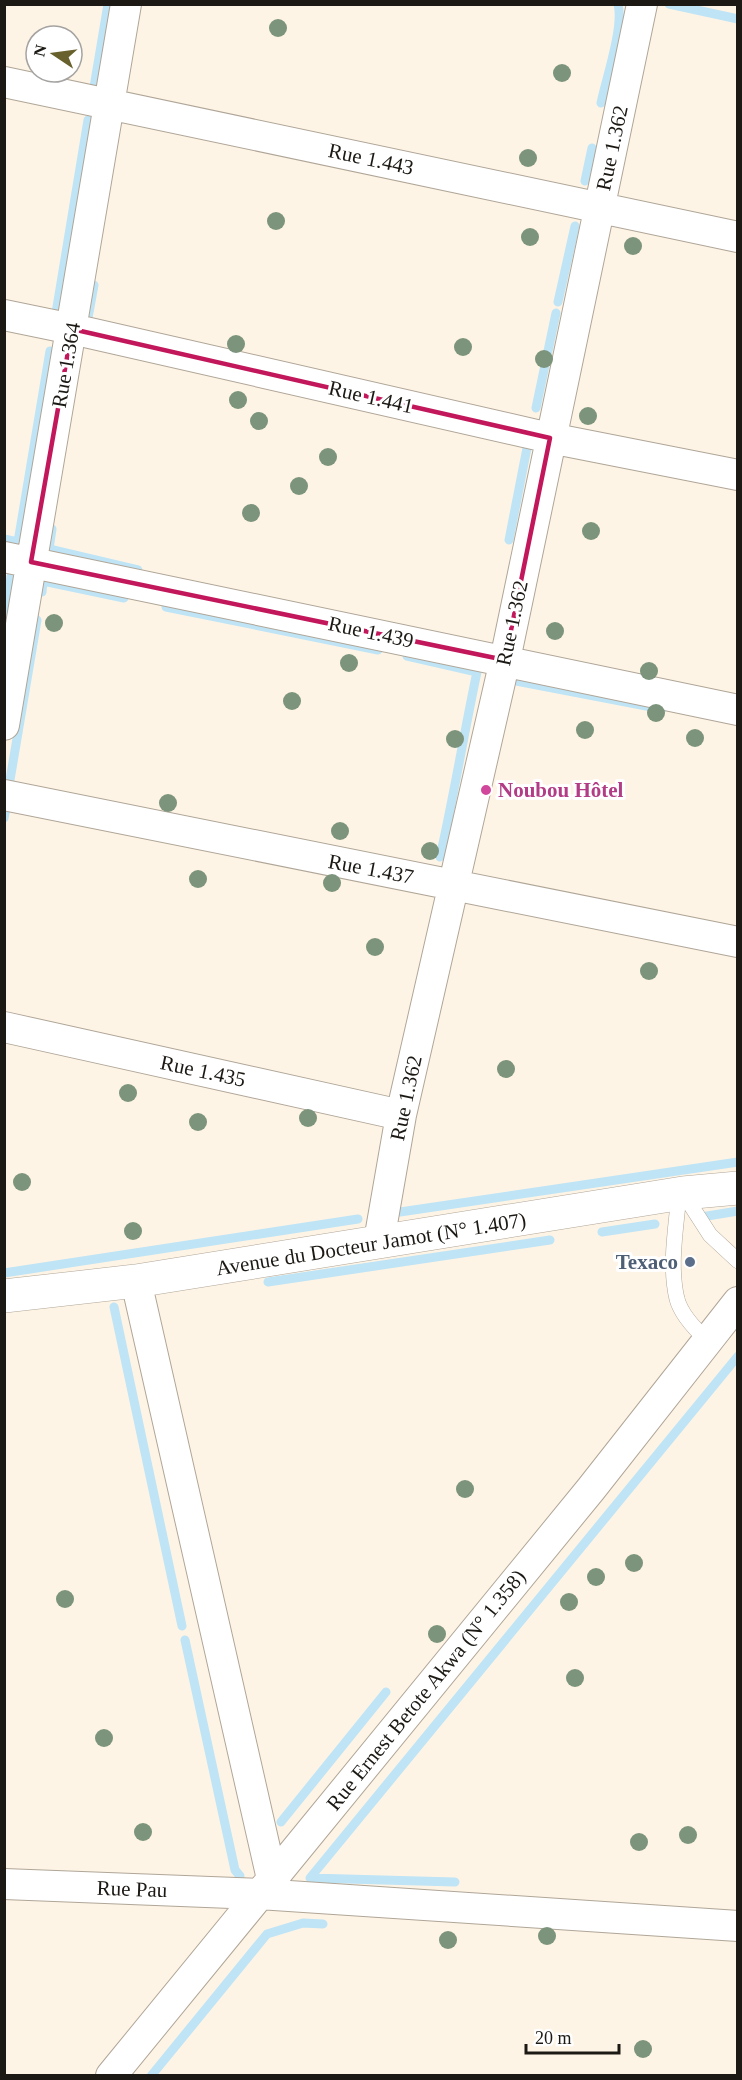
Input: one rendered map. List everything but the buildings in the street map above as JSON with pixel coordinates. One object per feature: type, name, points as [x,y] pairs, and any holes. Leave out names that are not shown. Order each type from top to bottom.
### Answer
[{"type":"main road","name":"Avenue du Docteur Jamot (N° 1.407)","points":[[4,1296],[136,1281],[681,1194],[738,1188]]},
{"type":"street","name":"Rue 1.364","points":[[4,726],[18,560],[72,329],[126,4]]},
{"type":"street","name":"Rue 1.362","points":[[379,1241],[401,1115],[505,660],[642,4]]},
{"type":"street","name":"Rue 1.443","points":[[4,82],[738,237]]},
{"type":"street","name":"Rue 1.441","points":[[4,315],[550,438],[738,475]]},
{"type":"street","name":"Rue 1.439","points":[[18,560],[738,710]]},
{"type":"street","name":"Rue 1.437","points":[[4,795],[738,942]]},
{"type":"street","name":"Rue 1.435","points":[[4,1028],[401,1115]]},
{"type":"street","points":[[136,1281],[266,1887]]},
{"type":"street","name":"Rue Ernest Betote Akwa (N° 1.358)","points":[[111,2076],[591,1489],[738,1302]]},
{"type":"street","name":"Rue Pau","points":[[4,1884],[266,1887],[738,1926]]},
{"type":"lane","points":[[681,1194],[710,1234],[738,1261]]},
{"type":"lane","points":[[681,1194],[674,1274],[677,1301],[694,1328],[707,1340]]},
{"type":"highlighted area","points":[[72,329],[550,438],[505,660],[31,562]]},
{"type":"waterway","points":[[93,93],[108,4]]},
{"type":"waterway","points":[[601,103],[617,39],[618,4]]},
{"type":"waterway","points":[[669,4],[738,19]]},
{"type":"waterway","points":[[56,313],[88,120]]},
{"type":"waterway","points":[[585,181],[592,148]]},
{"type":"waterway","points":[[558,302],[575,226]]},
{"type":"waterway","points":[[88,318],[94,285]]},
{"type":"waterway","points":[[536,408],[556,313]]},
{"type":"waterway","points":[[4,539],[18,542],[50,351]]},
{"type":"waterway","points":[[509,540],[527,448]]},
{"type":"waterway","points":[[52,529],[49,549],[138,570]]},
{"type":"waterway","points":[[4,622],[11,576]]},
{"type":"waterway","points":[[42,592],[43,581],[124,598]]},
{"type":"waterway","points":[[166,607],[378,650]]},
{"type":"waterway","points":[[10,780],[37,620]]},
{"type":"waterway","points":[[407,656],[477,672],[440,857]]},
{"type":"waterway","points":[[509,686],[511,680],[662,709]]},
{"type":"waterway","points":[[4,818],[6,808]]},
{"type":"waterway","points":[[400,1212],[738,1162]]},
{"type":"waterway","points":[[695,1218],[738,1211]]},
{"type":"waterway","points":[[4,1273],[358,1219]]},
{"type":"waterway","points":[[602,1232],[655,1224]]},
{"type":"waterway","points":[[268,1282],[550,1240]]},
{"type":"waterway","points":[[114,1307],[182,1626]]},
{"type":"waterway","points":[[310,1878],[738,1356]]},
{"type":"waterway","points":[[185,1640],[235,1870],[240,1876]]},
{"type":"waterway","points":[[281,1822],[386,1692]]},
{"type":"waterway","points":[[310,1878],[455,1882]]},
{"type":"waterway","points":[[151,2076],[267,1934],[303,1923],[323,1924]]},
{"type":"place","name":"Noubou Hôtel","points":[[486,790]]},
{"type":"place","name":"Texaco","points":[[690,1262]]}]
